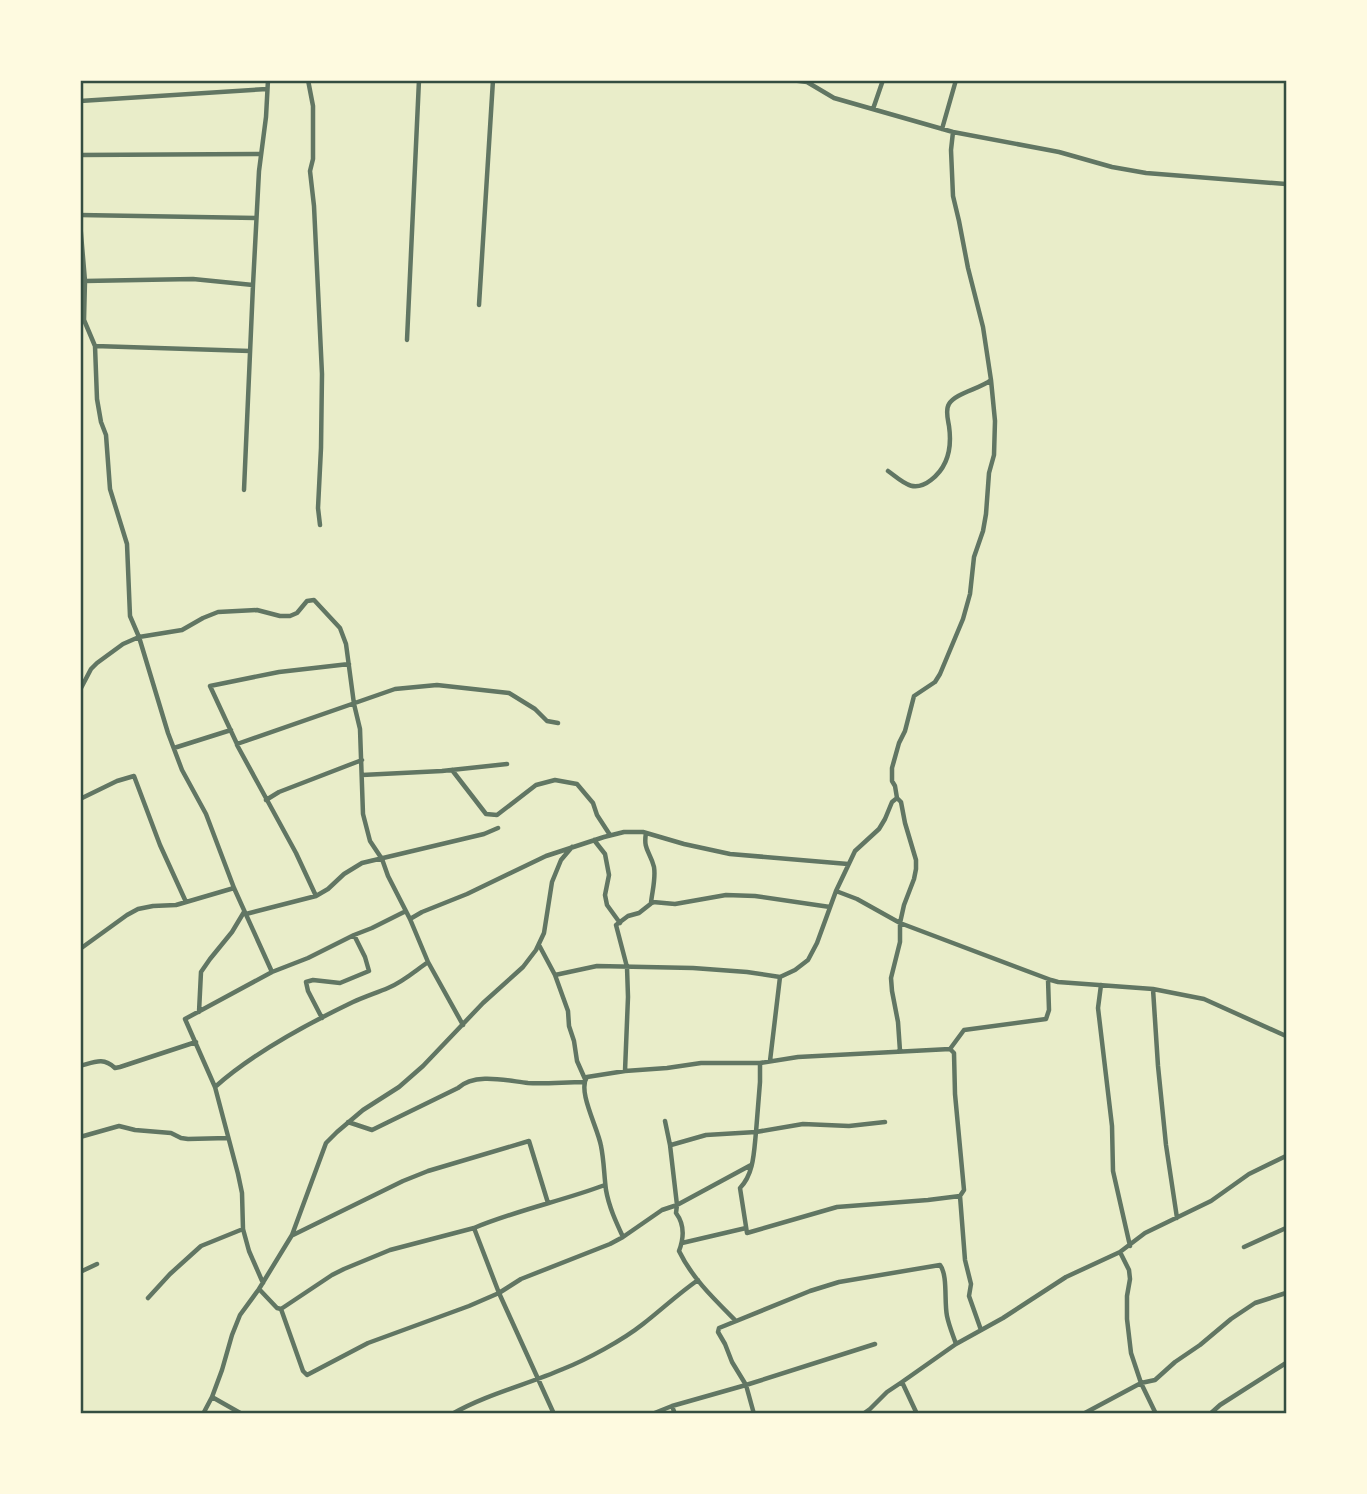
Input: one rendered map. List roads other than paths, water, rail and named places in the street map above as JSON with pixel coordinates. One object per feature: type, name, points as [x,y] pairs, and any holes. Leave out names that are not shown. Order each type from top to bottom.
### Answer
[{"type":"street","points":[[244,490],[253,285],[268,80]]},
{"type":"street","points":[[308,80],[313,106],[313,159],[310,171],[322,374],[318,508],[320,526]]},
{"type":"street","points":[[407,340],[419,80]]},
{"type":"street","points":[[479,306],[493,80]]},
{"type":"street","points":[[791,80],[807,81],[834,98],[953,132],[1059,152],[1112,167],[1146,173],[1286,184]]},
{"type":"street","points":[[873,109],[883,80]]},
{"type":"street","points":[[942,129],[956,80]]},
{"type":"street","points":[[80,101],[267,89]]},
{"type":"street","points":[[900,1051],[891,978],[900,942],[900,923],[916,869],[916,860],[901,802],[897,798],[892,780],[892,768],[913,698],[935,682],[963,619],[970,594],[974,557],[983,531],[989,473],[994,455],[995,421],[984,327],[953,196],[953,132]]},
{"type":"street","points":[[80,155],[261,154]]},
{"type":"street","points":[[80,215],[257,218]]},
{"type":"street","points":[[80,222],[85,281],[84,320],[95,346],[97,399],[106,435],[110,489],[127,544],[130,616],[182,770],[206,814],[234,888],[272,972]]},
{"type":"street","points":[[85,281],[192,279],[253,285]]},
{"type":"street","points":[[95,346],[250,351]]},
{"type":"street","points":[[888,471],[914,488],[922,486],[939,473],[950,446],[947,411],[949,404],[956,397],[991,380]]},
{"type":"street","points":[[80,690],[97,663],[123,644],[139,637],[182,629],[218,612],[257,610],[290,616],[297,613],[307,601],[314,600],[340,628],[346,644],[360,729],[363,814],[370,841],[382,859],[387,876],[411,919],[428,962],[463,1025]]},
{"type":"street","points":[[316,896],[237,744],[210,685],[279,672],[349,664]]},
{"type":"street","points":[[237,744],[395,690],[437,685],[509,693],[535,709],[547,721],[558,723]]},
{"type":"street","points":[[174,748],[231,730]]},
{"type":"street","points":[[266,800],[279,792],[362,760]]},
{"type":"street","points":[[362,775],[507,764]]},
{"type":"street","points":[[452,770],[486,814],[497,814],[536,785],[555,780],[577,784],[593,803],[610,835]]},
{"type":"street","points":[[80,799],[117,780],[134,776],[160,845],[186,902]]},
{"type":"street","points":[[555,975],[597,965],[693,968],[780,977],[795,970],[808,960],[817,943],[836,891],[855,851],[879,829],[892,802],[897,798]]},
{"type":"street","points":[[199,1013],[201,972],[245,913],[316,896],[362,863],[484,834],[498,828]]},
{"type":"street","points":[[411,919],[522,867],[572,847],[624,832],[646,833],[730,853],[848,864]]},
{"type":"street","points":[[646,833],[644,844],[654,870],[651,904],[675,904],[726,895],[755,896],[830,907]]},
{"type":"street","points":[[594,840],[605,853],[609,875],[605,895],[607,905],[620,923]]},
{"type":"street","points":[[203,1413],[212,1397],[240,1315],[261,1287],[292,1236],[326,1143],[363,1110],[399,1087],[423,1066],[483,1003],[523,967],[544,933],[552,882],[561,860],[572,847]]},
{"type":"street","points":[[80,949],[138,909],[186,902],[234,888]]},
{"type":"street","points":[[836,891],[857,899],[900,923],[1058,982],[1153,989],[1204,999],[1286,1036]]},
{"type":"street","points":[[625,1071],[627,967],[616,925],[653,902]]},
{"type":"street","points":[[406,911],[308,958],[272,972],[185,1019],[215,1087],[242,1193],[243,1229],[261,1287],[277,1308],[286,1308],[332,1275],[390,1250],[474,1228],[500,1217],[605,1185]]},
{"type":"street","points":[[322,1018],[306,982],[313,980],[340,983],[369,971],[354,934]]},
{"type":"street","points":[[539,945],[555,975],[568,1011],[586,1100],[601,1145],[605,1185],[613,1215],[623,1237]]},
{"type":"street","points":[[215,1087],[249,1060],[322,1018],[390,987],[428,962]]},
{"type":"street","points":[[770,1061],[780,977]]},
{"type":"street","points":[[950,1049],[964,1030],[1046,1019],[1049,1010],[1048,978]]},
{"type":"street","points":[[1101,985],[1098,1008],[1112,1126],[1113,1171],[1130,1246]]},
{"type":"street","points":[[1153,989],[1166,1146],[1177,1218]]},
{"type":"street","points":[[80,1066],[100,1061],[115,1068],[120,1067],[196,1042]]},
{"type":"street","points":[[348,1122],[372,1130],[458,1088],[463,1083],[476,1081],[584,1081],[587,1077],[625,1071],[701,1063],[760,1063],[798,1058],[950,1049],[954,1053],[964,1190],[960,1196],[965,1260],[971,1284],[969,1296],[981,1330]]},
{"type":"street","points":[[760,1063],[754,1158],[748,1177],[740,1188],[747,1233],[837,1208],[960,1196]]},
{"type":"street","points":[[665,1121],[670,1145],[676,1213],[683,1227],[679,1251],[698,1280],[735,1320]]},
{"type":"street","points":[[670,1145],[706,1135],[756,1132],[803,1124],[849,1126],[885,1122]]},
{"type":"street","points":[[80,1137],[119,1126],[171,1133],[188,1139],[228,1138]]},
{"type":"street","points":[[292,1236],[403,1181],[529,1141],[548,1203]]},
{"type":"street","points":[[863,1413],[887,1392],[956,1344],[1066,1277],[1120,1252],[1145,1233],[1212,1201],[1250,1174],[1286,1156]]},
{"type":"street","points":[[281,1309],[303,1371],[307,1375],[368,1343],[470,1306],[521,1279],[610,1244],[662,1210],[677,1205],[751,1166]]},
{"type":"street","points":[[474,1228],[499,1293],[554,1413]]},
{"type":"street","points":[[682,1243],[746,1228]]},
{"type":"street","points":[[1244,1247],[1286,1228]]},
{"type":"street","points":[[148,1298],[201,1246],[243,1229]]},
{"type":"street","points":[[1120,1252],[1129,1270],[1130,1279],[1127,1318],[1131,1353],[1141,1383],[1156,1413]]},
{"type":"street","points":[[80,1272],[97,1264]]},
{"type":"street","points":[[754,1413],[746,1385],[732,1362],[718,1332],[719,1328],[810,1291],[839,1282],[940,1265],[944,1271],[947,1317],[956,1344]]},
{"type":"street","points":[[452,1413],[563,1369],[610,1345],[641,1326],[698,1280]]},
{"type":"street","points":[[1083,1413],[1141,1383],[1155,1380],[1255,1303],[1286,1293]]},
{"type":"street","points":[[652,1413],[875,1344]]},
{"type":"street","points":[[1210,1413],[1286,1363]]},
{"type":"street","points":[[902,1382],[917,1413]]},
{"type":"street","points":[[212,1397],[242,1413]]},
{"type":"street","points":[[672,1406],[675,1413]]}]
